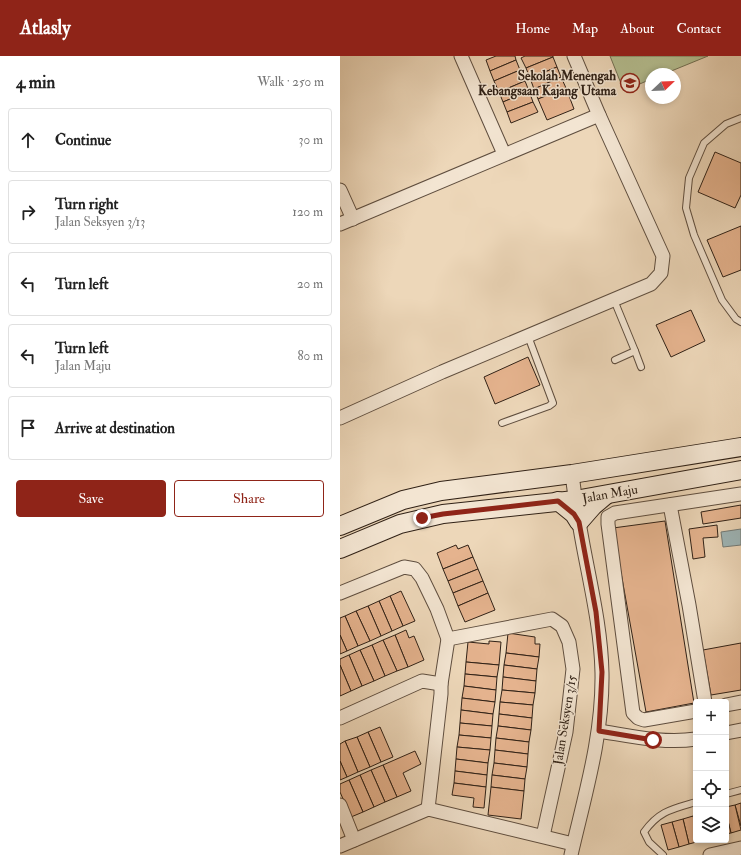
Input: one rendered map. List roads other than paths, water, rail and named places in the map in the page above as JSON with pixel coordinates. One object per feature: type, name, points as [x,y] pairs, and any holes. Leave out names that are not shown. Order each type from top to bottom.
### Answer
[{"type":"street","points":[[461,56],[504,154]]},
{"type":"street","points":[[340,418],[442,372],[652,284],[661,273],[663,256],[574,56]]},
{"type":"street","points":[[340,224],[599,115]]},
{"type":"street","points":[[340,190],[352,219]]},
{"type":"street","name":"Jalan Maju","points":[[340,526],[403,500],[441,491],[572,474],[741,447]]},
{"type":"street","name":"Jalan Maju","points":[[340,549],[400,524],[443,514],[576,500],[741,470]]},
{"type":"street","points":[[340,846],[428,809],[543,836],[572,850],[594,761],[599,731],[602,672],[596,612],[579,522],[572,474]]},
{"type":"street","points":[[693,712],[644,720],[638,718],[633,713],[608,517],[615,513],[741,494]]},
{"type":"street","points":[[579,522],[593,506],[606,495]]},
{"type":"street","points":[[558,501],[574,514],[579,522]]},
{"type":"street","points":[[670,505],[705,699]]},
{"type":"street","points":[[340,516],[361,517]]},
{"type":"street","points":[[340,539],[365,539]]},
{"type":"street","points":[[340,593],[404,567],[415,569],[422,578],[437,609],[448,639],[441,684],[428,809]]},
{"type":"street","name":"Jalan Seksyen 3/15","points":[[448,639],[552,619],[562,626],[569,642],[573,669],[566,732],[543,836]]},
{"type":"street","points":[[340,718],[422,681],[441,684]]},
{"type":"street","points":[[729,704],[741,702]]},
{"type":"street","points":[[729,732],[741,730]]},
{"type":"street","points":[[599,731],[653,740],[684,741],[693,740]]},
{"type":"street","points":[[340,806],[354,840]]},
{"type":"street","points":[[710,855],[741,848]]},
{"type":"lane","points":[[741,118],[726,124],[704,143],[689,178],[686,208],[694,234],[722,300],[736,319],[741,322]]},
{"type":"lane","points":[[614,300],[641,366]]},
{"type":"lane","points":[[502,423],[549,406],[553,403],[528,336]]},
{"type":"lane","points":[[615,360],[635,351]]},
{"type":"lane","points":[[729,793],[741,790]]},
{"type":"lane","points":[[663,855],[649,842],[644,832],[652,821],[668,810],[693,803]]},
{"type":"water","points":[[741,529],[741,545],[723,547],[721,532]]},
{"type":"place","name":"Sekolah Menengah Kebangsaan Kajang Utama","points":[[630,83]]}]
